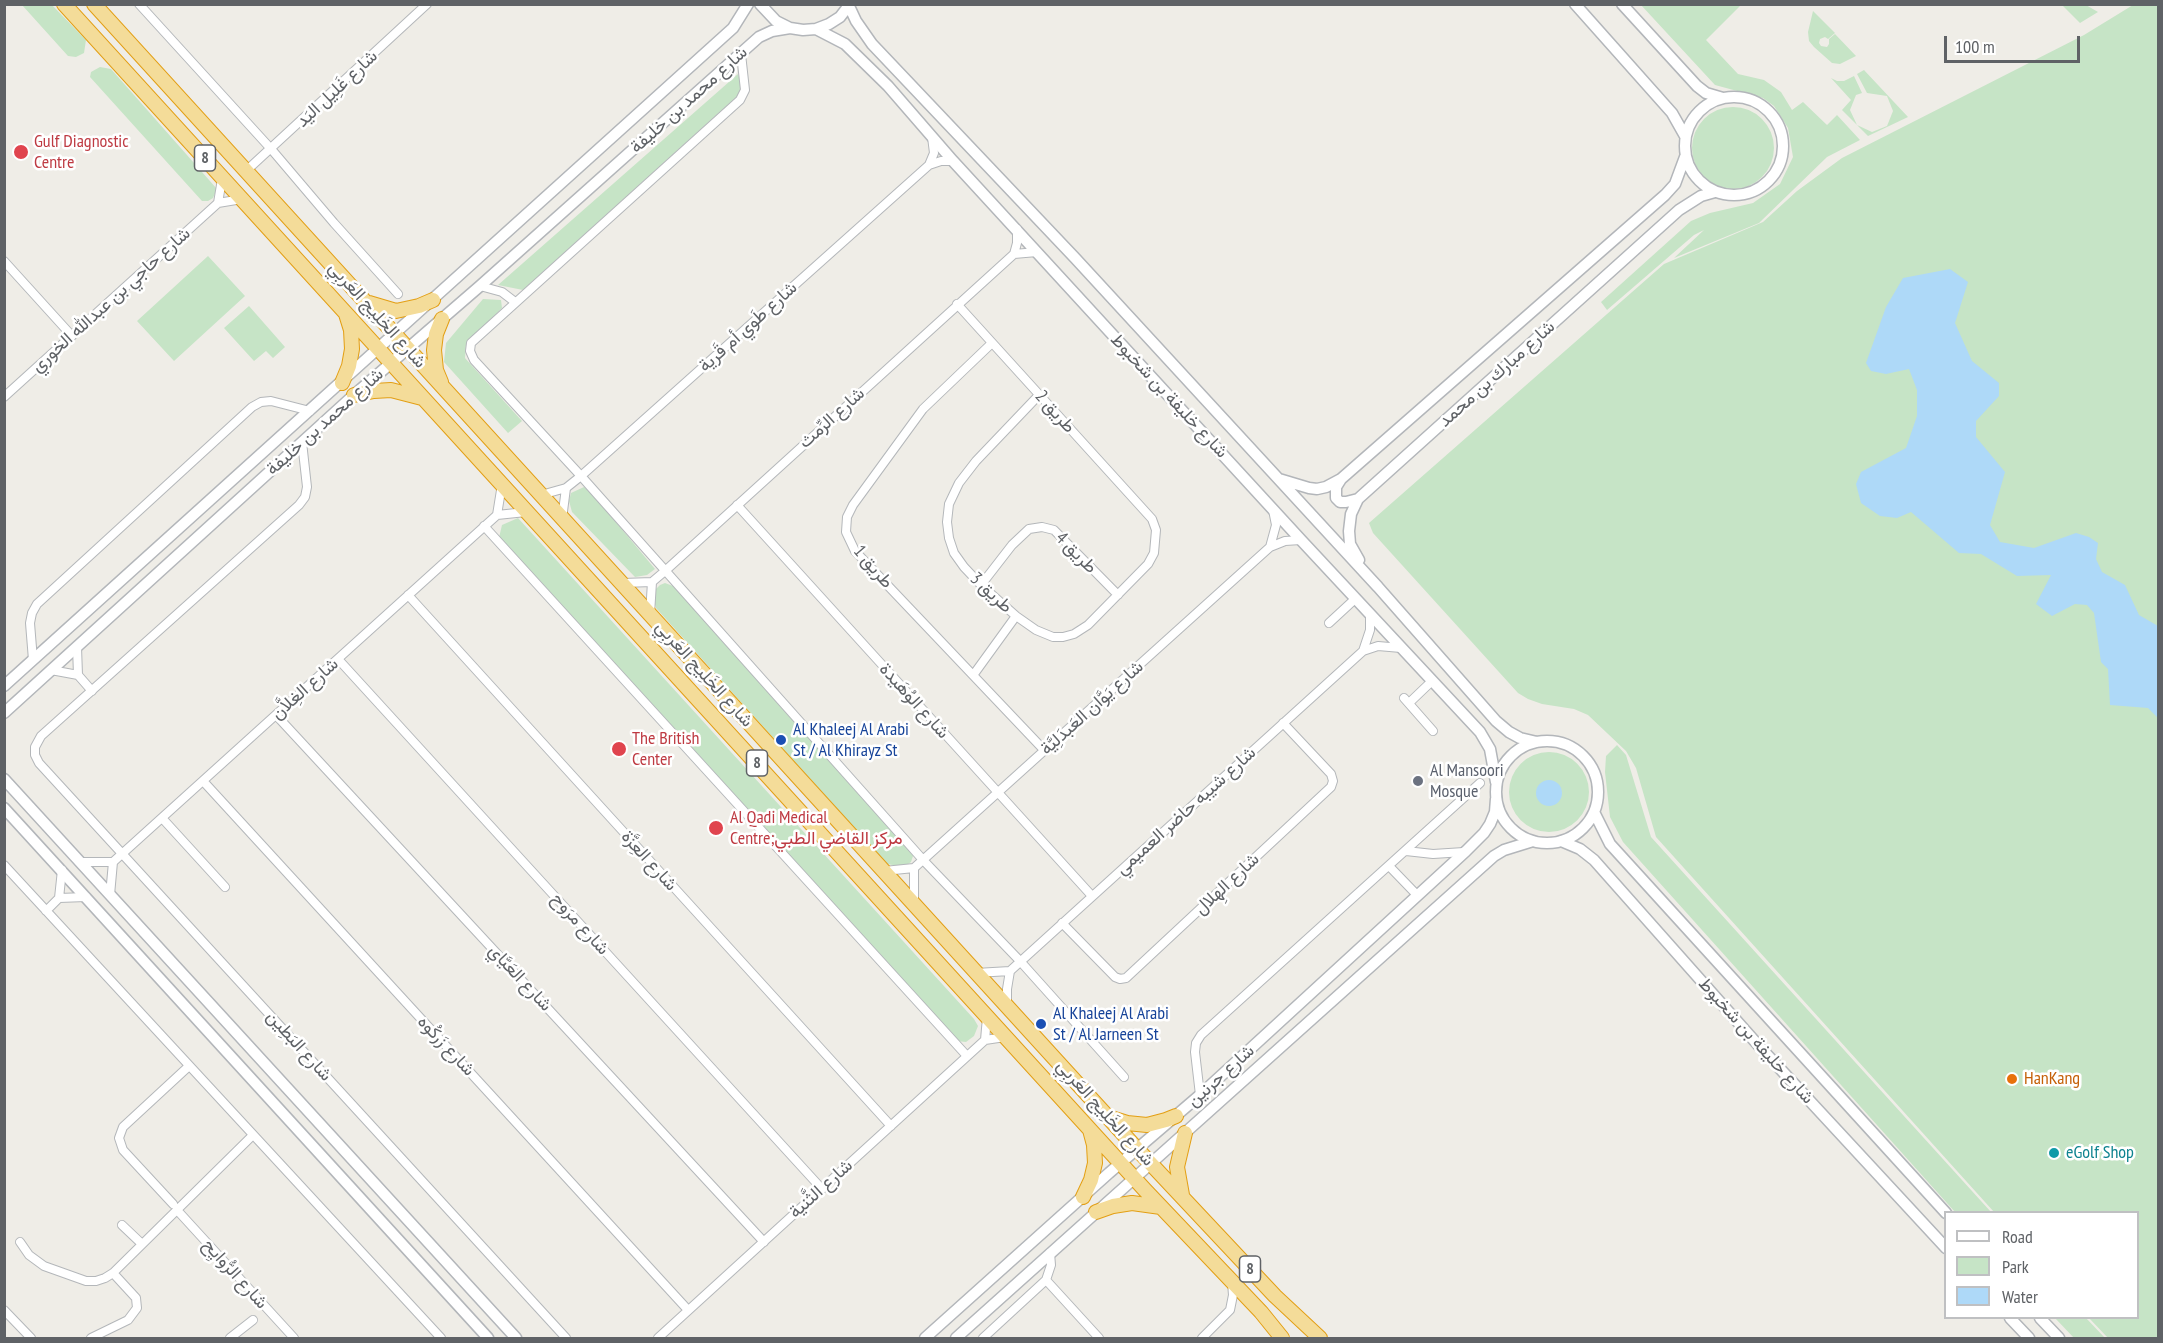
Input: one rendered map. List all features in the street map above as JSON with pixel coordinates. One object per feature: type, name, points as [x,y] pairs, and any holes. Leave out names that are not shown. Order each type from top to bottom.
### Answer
[{"type":"highway","name":"شارع الخَلِيج العَربِي","points":[[64,4],[1134,1178],[1261,1312],[1282,1338]]},
{"type":"highway","name":"شارع الخَلِيج العَربِي","points":[[94,4],[1137,1149],[1275,1296],[1320,1338]]},
{"type":"highway","points":[[364,301],[380,308],[396,311],[433,300]]},
{"type":"highway","points":[[342,382],[349,366],[352,349],[351,330],[346,312]]},
{"type":"highway","points":[[442,319],[436,334],[434,350],[436,370],[444,389]]},
{"type":"highway","points":[[354,395],[391,390],[423,399]]},
{"type":"highway","points":[[1109,1116],[1136,1125],[1157,1123],[1176,1116]]},
{"type":"highway","points":[[1083,1197],[1091,1180],[1095,1163],[1094,1145],[1089,1128]]},
{"type":"highway","points":[[1183,1197],[1178,1182],[1177,1167],[1185,1133]]},
{"type":"highway","points":[[1096,1212],[1132,1203],[1161,1207]]},
{"type":"highway","points":[[1261,1312],[1287,1338]]},
{"type":"main road","name":"شارع محمد بن خليفة","points":[[4,686],[733,28],[748,4]]},
{"type":"main road","points":[[760,4],[776,21],[790,28]]},
{"type":"main road","points":[[1575,4],[1672,113],[1685,136]]},
{"type":"main road","points":[[1622,4],[1697,86],[1706,93],[1723,98]]},
{"type":"main road","points":[[816,29],[840,17],[850,5]]},
{"type":"main road","name":"شارع خليفة بن شخبوط","points":[[850,5],[856,21],[872,44],[1074,258],[1378,587],[1496,721],[1520,738],[1537,742]]},
{"type":"main road","name":"شارع محمد بن خليفة","points":[[5,713],[354,395],[759,37],[772,30],[816,29]]},
{"type":"main road","name":"شارع خليفة بن شخبوط","points":[[816,29],[845,44],[888,86],[953,161],[1480,732],[1490,749],[1496,782]]},
{"type":"main road","points":[[1740,97],[1756,102],[1770,112],[1779,126],[1783,142],[1782,159],[1775,174],[1763,186],[1748,193],[1731,195],[1715,192],[1702,184],[1691,172],[1685,157],[1685,136],[1690,123],[1699,111],[1723,98],[1740,97]]},
{"type":"main road","name":"شارع مبارك بن محمد","points":[[1276,478],[1312,489],[1326,487],[1341,479],[1665,195],[1675,184],[1685,157]]},
{"type":"main road","name":"شارع مبارك بن محمد","points":[[1378,587],[1350,544],[1349,522],[1359,499],[1679,210],[1701,196],[1715,192]]},
{"type":"main road","points":[[1341,479],[1336,488],[1336,498],[1346,502],[1359,499]]},
{"type":"main road","points":[[1554,741],[1570,746],[1583,756],[1592,768],[1597,783],[1597,798],[1586,825],[1561,841],[1547,843],[1533,841],[1519,835],[1500,813],[1496,799],[1496,782],[1501,768],[1510,756],[1522,747],[1537,742],[1554,741]]},
{"type":"main road","name":"شارع البَطِين","points":[[4,779],[516,1338]]},
{"type":"main road","name":"شارع جرنين","points":[[925,1338],[1200,1095],[1466,851],[1490,824],[1495,812],[1496,799]]},
{"type":"main road","points":[[4,808],[488,1338]]},
{"type":"main road","name":"شارع خليفة بن شخبوط","points":[[1593,812],[1610,844],[1944,1211]]},
{"type":"main road","name":"شارع جرنين","points":[[956,1338],[1494,856],[1504,850],[1533,841]]},
{"type":"main road","name":"شارع خليفة بن شخبوط","points":[[1561,841],[1580,849],[1594,860],[1759,1046],[1944,1246]]},
{"type":"main road","points":[[2012,1319],[2029,1338]]},
{"type":"main road","points":[[2042,1319],[2059,1338]]},
{"type":"street","points":[[139,4],[272,150],[333,223],[398,294]]},
{"type":"street","name":"شارع غَلِيل اليَد","points":[[246,171],[272,150],[422,6]]},
{"type":"street","points":[[741,54],[745,90],[740,100],[515,302],[471,343],[470,351],[474,360],[581,476],[924,861],[1020,962],[1124,1077]]},
{"type":"street","points":[[929,165],[934,153],[932,137]]},
{"type":"street","points":[[929,165],[941,161],[953,161]]},
{"type":"street","name":"شارع طَوي أم قَرية","points":[[541,495],[566,488],[581,476],[929,165]]},
{"type":"street","points":[[222,177],[218,203],[242,199]]},
{"type":"street","name":"شارع حاجي بن عبدالله الخوري","points":[[4,397],[218,203]]},
{"type":"street","points":[[1017,229],[1014,254],[1037,252]]},
{"type":"street","name":"شارع الرِّمث","points":[[652,582],[1014,254]]},
{"type":"street","points":[[4,261],[72,336]]},
{"type":"street","points":[[480,286],[502,292],[515,302]]},
{"type":"street","name":"طريق 2","points":[[957,304],[1152,519]]},
{"type":"street","name":"طريق 1","points":[[992,343],[923,409],[853,505],[847,517],[846,532],[855,551],[1045,751]]},
{"type":"street","name":"طريق 3","points":[[1040,395],[976,460],[959,483],[949,504],[947,522],[949,538],[954,553],[964,567],[1016,616],[1036,630],[1053,637],[1063,637],[1074,634],[1088,625],[1148,564],[1154,553],[1156,530],[1152,519]]},
{"type":"street","points":[[33,660],[30,623],[37,604],[252,407],[261,402],[271,401],[310,411]]},
{"type":"street","points":[[51,670],[78,675],[92,691],[299,505],[305,497],[307,487],[303,442]]},
{"type":"street","points":[[502,484],[497,515],[528,512]]},
{"type":"street","points":[[562,519],[566,488]]},
{"type":"street","name":"شارع الوُهَيدة","points":[[737,505],[1092,896]]},
{"type":"street","points":[[1270,547],[1276,525],[1273,509]]},
{"type":"street","name":"شارع الغِلاَّن","points":[[113,862],[497,515]]},
{"type":"street","points":[[484,526],[967,1056]]},
{"type":"street","name":"طريق 4","points":[[981,585],[1012,545],[1029,529],[1042,527],[1054,530],[1118,595]]},
{"type":"street","name":"شارع يَوَّان العَبدَلِيَّة","points":[[915,868],[1270,547],[1285,541],[1301,540]]},
{"type":"street","points":[[622,584],[652,582],[651,615]]},
{"type":"street","name":"شارع العِزَّة","points":[[408,596],[891,1126]]},
{"type":"street","points":[[1329,623],[1355,599]]},
{"type":"street","points":[[1362,651],[1370,630],[1370,615]]},
{"type":"street","points":[[974,674],[1016,616]]},
{"type":"street","points":[[1362,651],[1386,645],[1402,648]]},
{"type":"street","points":[[77,647],[78,675]]},
{"type":"street","name":"شارع شيبه حاضر العميمي","points":[[1010,971],[1362,651]]},
{"type":"street","name":"شارع مرَوح","points":[[338,659],[822,1189]]},
{"type":"street","points":[[1432,681],[1407,701],[1433,731]]},
{"type":"street","name":"شارع البَطِين","points":[[92,691],[41,736],[34,751],[39,763],[566,1338]]},
{"type":"street","name":"شارع العَيَّاي","points":[[276,715],[764,1242]]},
{"type":"street","name":"شارع الهِلال","points":[[1062,923],[1115,978],[1126,978],[1331,787],[1333,781],[1330,774],[1283,723]]},
{"type":"street","name":"شارع زَركُوه","points":[[203,781],[688,1310]]},
{"type":"street","points":[[1200,1095],[1195,1052],[1196,1043],[1201,1035],[1480,783]]},
{"type":"street","points":[[162,818],[225,887]]},
{"type":"street","points":[[1424,835],[1427,848],[1433,854]]},
{"type":"street","points":[[1406,851],[1433,854],[1466,851]]},
{"type":"street","points":[[80,861],[113,862],[110,895]]},
{"type":"street","points":[[4,865],[441,1338]]},
{"type":"street","points":[[1389,866],[1417,895]]},
{"type":"street","points":[[884,872],[915,868],[914,904]]},
{"type":"street","points":[[59,898],[62,870]]},
{"type":"street","points":[[46,910],[59,898],[86,897]]},
{"type":"street","points":[[976,972],[1010,971],[1007,1006]]},
{"type":"street","points":[[987,1016],[985,1040],[1007,1037]]},
{"type":"street","name":"شارع الثَّنية","points":[[658,1338],[985,1040]]},
{"type":"street","name":"شارع الرُّوايِح","points":[[189,1066],[123,1127],[119,1138],[123,1150],[294,1338]]},
{"type":"street","points":[[20,1242],[29,1255],[40,1264],[81,1279],[100,1280],[113,1273],[175,1207],[253,1135]]},
{"type":"street","points":[[122,1225],[142,1244]]},
{"type":"street","points":[[983,1338],[1046,1280],[1051,1265],[1050,1253]]},
{"type":"street","points":[[92,1338],[128,1320],[137,1308],[136,1298],[113,1273]]},
{"type":"street","points":[[1046,1280],[1100,1338]]},
{"type":"street","points":[[1206,1337],[1230,1310],[1233,1295],[1231,1280]]},
{"type":"street","points":[[4,1310],[31,1338]]},
{"type":"street","points":[[230,1338],[253,1320]]},
{"type":"green space","points":[[2061,4],[2086,5],[2098,12],[2080,23]]},
{"type":"green space","points":[[22,5],[52,5],[86,40],[84,53],[76,57],[68,56]]},
{"type":"green space","points":[[1641,5],[1741,5],[1706,40],[1738,74],[1764,80],[1781,92],[1792,110],[1803,102],[1827,125],[1837,115],[1860,140],[1827,157],[1759,223],[1674,258],[1704,230],[1694,235],[1607,310],[1601,302],[1691,221],[1710,213],[1753,203],[1780,184],[1793,157],[1788,128],[1774,106],[1763,98],[1715,85]]},
{"type":"green space","points":[[2133,5],[2158,5],[2158,1338],[2108,1338],[2090,1319],[2139,1319],[2139,1211],[1993,1211],[1656,837],[1636,768],[1626,751],[1588,715],[1574,709],[1542,704],[1518,693],[1373,533],[1369,523],[1664,264],[1763,222],[1797,191],[1842,158],[2084,35]]},
{"type":"green space","points":[[1813,11],[1835,33],[1828,39],[1825,37],[1820,39],[1821,46],[1827,47],[1829,39],[1835,34],[1856,56],[1840,64],[1832,63],[1814,47],[1809,41],[1808,32]]},
{"type":"green space","points":[[100,67],[111,69],[217,189],[213,198],[202,201],[90,77],[91,72]]},
{"type":"green space","points":[[1864,70],[1908,117],[1868,136],[1857,125],[1872,132],[1887,126],[1893,111],[1887,96],[1867,93],[1857,74]]},
{"type":"green space","points":[[738,74],[743,91],[523,290],[498,285]]},
{"type":"green space","points":[[1854,76],[1862,93],[1856,95],[1850,110],[1857,125],[1842,110],[1851,100],[1831,78],[1844,81]]},
{"type":"green space","points":[[1733,107],[1749,110],[1762,119],[1771,132],[1774,148],[1771,164],[1762,177],[1749,186],[1733,189],[1717,186],[1704,177],[1695,164],[1692,148],[1695,132],[1704,119],[1717,110]]},
{"type":"green space","points":[[208,256],[245,296],[174,361],[137,321]]},
{"type":"green space","points":[[483,299],[501,300],[502,308],[466,344],[465,358],[522,421],[508,433],[444,362],[446,343]]},
{"type":"green space","points":[[249,306],[285,347],[273,358],[266,351],[254,361],[224,328]]},
{"type":"green space","points":[[584,487],[655,569],[647,575],[635,577],[572,512],[569,501],[571,493]]},
{"type":"green space","points":[[518,518],[974,1019],[978,1026],[974,1036],[966,1042],[956,1041],[498,542],[502,525]]},
{"type":"green space","points":[[665,583],[673,586],[911,848],[913,856],[911,862],[904,867],[887,864],[656,608],[652,593]]},
{"type":"green space","points":[[1617,745],[1626,755],[1651,837],[1990,1211],[1954,1211],[1623,842],[1610,817],[1605,772],[1606,756]]},
{"type":"green space","points":[[1549,752],[1564,755],[1577,764],[1586,777],[1589,792],[1586,807],[1577,820],[1564,829],[1549,832],[1534,829],[1521,820],[1512,807],[1509,792],[1512,777],[1521,764],[1534,755]]},
{"type":"green space","points":[[2056,1319],[2087,1319],[2105,1338],[2074,1338]]},
{"type":"water","points":[[1950,269],[1968,282],[1955,323],[1972,361],[1999,383],[1999,396],[1976,421],[1976,437],[2005,472],[1990,525],[2000,542],[2034,548],[2076,533],[2098,543],[2096,559],[2102,572],[2125,585],[2139,615],[2158,626],[2158,718],[2148,708],[2110,705],[2108,669],[2101,662],[2094,613],[2087,605],[2075,604],[2052,616],[2036,604],[2051,575],[2017,576],[1981,554],[1959,553],[1911,512],[1897,518],[1880,516],[1861,503],[1856,484],[1861,472],[1906,448],[1917,416],[1917,390],[1909,369],[1886,374],[1871,371],[1866,363],[1886,307],[1903,278]]},
{"type":"water","points":[[1549,780],[1558,784],[1562,793],[1558,802],[1549,806],[1540,802],[1536,793],[1540,784]]},
{"type":"place","name":"Gulf Diagnostic Centre","points":[[21,152]]},
{"type":"place","name":"Al Khaleej Al Arabi St / Al Khirayz St","points":[[781,740]]},
{"type":"place","name":"The British Center","points":[[619,749]]},
{"type":"place","name":"Al Mansoori Mosque","points":[[1418,781]]},
{"type":"place","name":"Al Qadi Medical Centre;مركز القاضي الطبي","points":[[716,828]]},
{"type":"place","name":"Al Khaleej Al Arabi St / Al Jarneen St","points":[[1041,1024]]},
{"type":"place","name":"HanKang","points":[[2012,1079]]},
{"type":"place","name":"eGolf Shop","points":[[2054,1153]]}]
